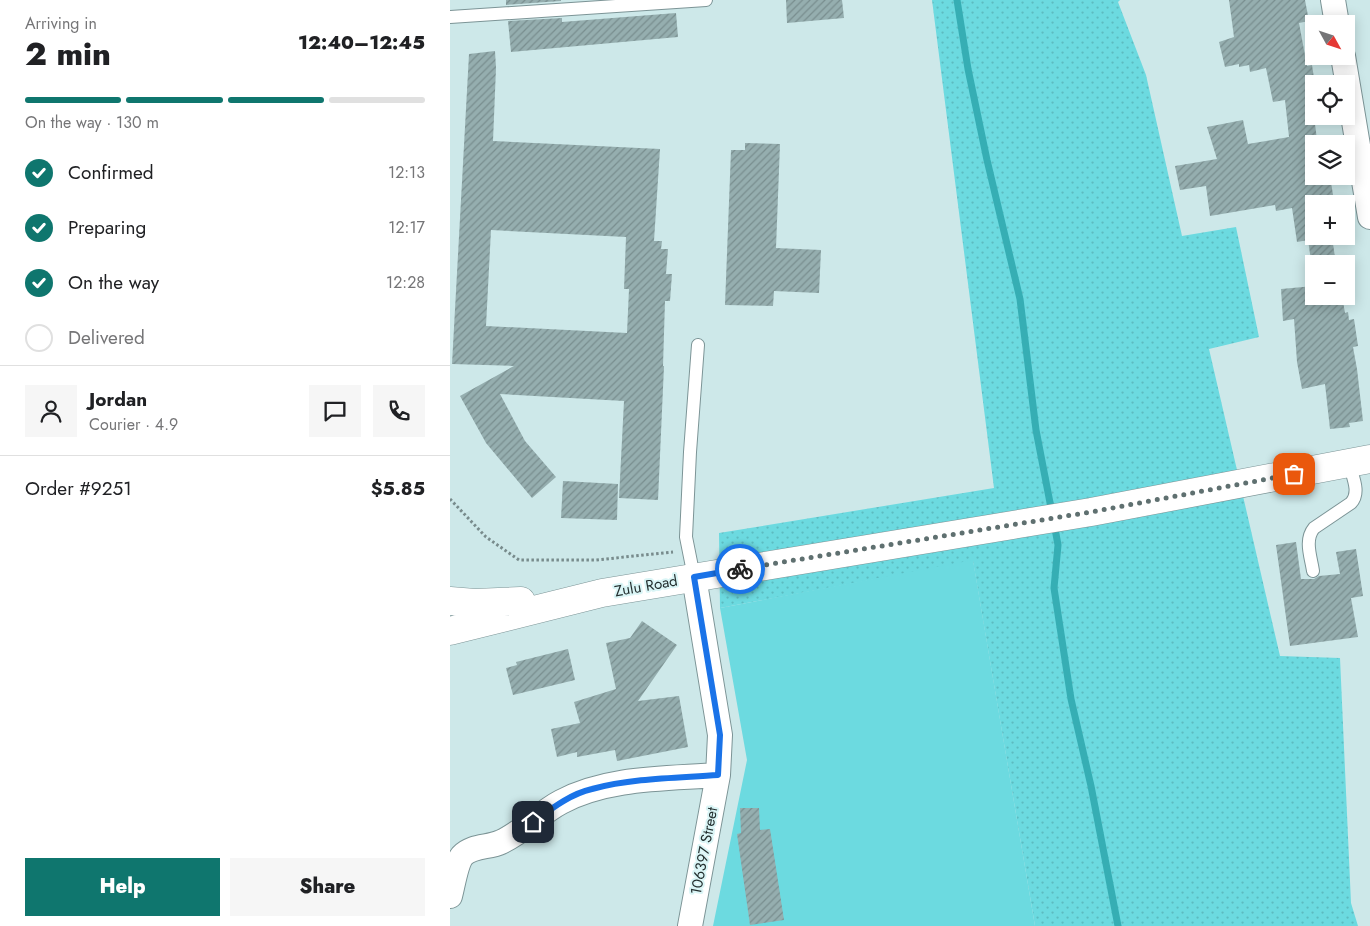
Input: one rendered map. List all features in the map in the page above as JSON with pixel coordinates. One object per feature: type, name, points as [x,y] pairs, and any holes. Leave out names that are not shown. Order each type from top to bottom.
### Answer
[{"type":"street","points":[[1333,0],[1336,15]]},
{"type":"street","points":[[1345,65],[1370,217]]},
{"type":"street","name":"Zulu Road","points":[[450,631],[602,593],[1091,512],[1360,461]]},
{"type":"street","name":"106397 Street","points":[[690,926],[718,775],[720,735],[694,577]]},
{"type":"street","name":"Zulu Road","points":[[450,601],[475,603],[504,602],[602,593]]},
{"type":"street","points":[[450,896],[463,854],[474,848],[500,843],[560,802],[592,789],[643,780],[718,775]]},
{"type":"lane","points":[[450,17],[706,0]]},
{"type":"lane","points":[[694,577],[686,537],[698,345]]},
{"type":"lane","points":[[1313,571],[1308,538],[1310,532],[1356,498],[1360,461]]},
{"type":"path","points":[[450,499],[486,537],[519,560],[596,560],[689,550]]},
{"type":"shaded area","points":[[932,0],[1120,0],[1118,2],[1146,75],[1182,236],[1236,227],[1259,337],[1209,349],[1280,656],[1340,658],[1351,903],[1358,926],[1035,926],[973,561],[720,608],[719,533],[994,488]]},
{"type":"shaded area","points":[[973,560],[1035,926],[713,926],[747,760],[720,608]]},
{"type":"building","points":[[506,0],[561,0],[561,1],[506,5]]},
{"type":"building","points":[[786,0],[842,0],[844,18],[787,23]]},
{"type":"building","points":[[1229,0],[1305,0],[1308,15],[1305,15],[1305,22],[1299,23],[1305,65],[1312,65],[1314,75],[1305,75],[1305,125],[1315,125],[1316,135],[1305,135],[1305,185],[1331,185],[1333,195],[1305,195],[1305,241],[1297,242],[1292,208],[1276,211],[1275,205],[1210,216],[1206,186],[1180,190],[1175,166],[1217,159],[1207,127],[1243,120],[1248,144],[1289,137],[1285,100],[1273,102],[1266,68],[1250,72],[1249,65],[1239,67],[1239,64],[1225,67],[1219,42],[1234,37]]},
{"type":"building","points":[[676,13],[678,37],[511,52],[508,21],[562,18],[562,22]]},
{"type":"building","points":[[495,51],[493,141],[660,149],[654,241],[662,241],[661,249],[668,249],[666,274],[672,274],[670,301],[665,301],[658,500],[619,498],[624,401],[500,394],[525,441],[556,477],[532,498],[486,443],[460,396],[514,366],[452,364],[469,54]],"holes":[[[491,230],[626,237],[624,289],[629,289],[627,333],[486,326]]]},
{"type":"building","points":[[745,143],[780,144],[776,248],[821,250],[819,293],[774,291],[773,306],[725,305],[731,150],[745,150]]},
{"type":"building","points":[[1309,245],[1333,245],[1335,255],[1310,255]]},
{"type":"building","points":[[1305,287],[1305,305],[1344,305],[1345,313],[1348,312],[1349,320],[1354,319],[1358,346],[1353,347],[1363,421],[1349,423],[1350,427],[1330,429],[1325,384],[1302,389],[1297,362],[1294,319],[1283,321],[1281,289]]},
{"type":"building","points":[[563,481],[618,484],[617,520],[561,518]]},
{"type":"building","points":[[1296,542],[1301,579],[1314,579],[1319,576],[1340,574],[1336,552],[1356,549],[1363,596],[1351,598],[1358,637],[1290,646],[1276,545]]},
{"type":"building","points":[[642,621],[677,645],[638,701],[679,696],[688,747],[617,761],[615,750],[577,757],[577,752],[557,757],[551,729],[580,723],[574,702],[616,689],[606,643],[630,638]]},
{"type":"building","points":[[568,649],[575,680],[513,695],[506,668],[517,665],[516,662]]},
{"type":"building","points":[[740,808],[759,808],[760,830],[770,829],[784,920],[750,925],[737,834],[741,833]]},
{"type":"waterway","points":[[957,0],[968,69],[987,160],[1020,299],[1036,430],[1052,513]]},
{"type":"waterway","points":[[1054,523],[1058,545],[1054,588],[1071,699],[1091,786],[1118,926]]},
{"type":"way so far","points":[[740,569],[1091,512],[1294,474]]},
{"type":"route","points":[[533,822],[560,802],[592,789],[643,780],[718,775],[720,735],[694,577],[740,569]]}]
